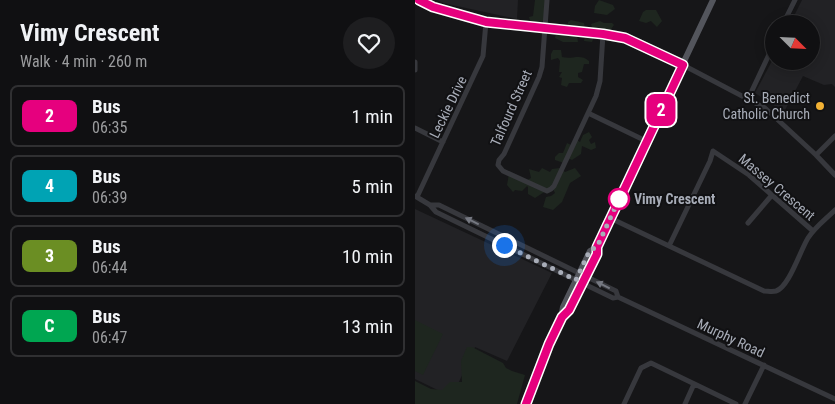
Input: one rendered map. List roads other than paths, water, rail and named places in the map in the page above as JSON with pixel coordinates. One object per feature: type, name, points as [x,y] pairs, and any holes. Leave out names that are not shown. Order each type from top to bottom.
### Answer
[{"type":"main road","points":[[526,404],[543,358],[562,317],[569,310],[590,250],[597,247],[713,0]]},
{"type":"street","points":[[419,0],[433,7],[486,22],[625,38],[683,65],[765,108],[816,154],[835,175]]},
{"type":"street","name":"Talfourd Street","points":[[547,0],[539,77],[498,165],[503,171],[541,189],[547,191],[551,189],[588,114]]},
{"type":"street","points":[[788,15],[795,0]]},
{"type":"street","name":"Leckie Drive","points":[[416,197],[483,56],[486,22]]},
{"type":"street","points":[[603,34],[600,81],[588,114],[646,141]]},
{"type":"street","points":[[415,62],[415,70]]},
{"type":"street","points":[[748,99],[765,63]]},
{"type":"street","points":[[415,128],[443,142]]},
{"type":"street","points":[[816,154],[835,136]]},
{"type":"street","name":"Massey Crescent","points":[[669,246],[713,151],[749,175],[813,231]]},
{"type":"street","points":[[748,223],[772,196]]},
{"type":"street","name":"Murphy Road","points":[[416,197],[430,205],[436,212],[613,298],[618,296]]},
{"type":"street","name":"Murphy Road","points":[[430,205],[439,205],[616,291],[618,296],[835,399]]},
{"type":"street","points":[[610,218],[764,291],[775,291],[785,284],[801,250],[813,231],[835,210]]},
{"type":"street","points":[[624,404],[641,368],[647,364],[656,365],[736,404]]},
{"type":"street","points":[[745,404],[764,365]]},
{"type":"street","points":[[685,404],[694,384]]},
{"type":"place","name":"St. Benedict Catholic Church","points":[[820,106]]},
{"type":"place","name":"Vimy Crescent","points":[[619,199]]}]
